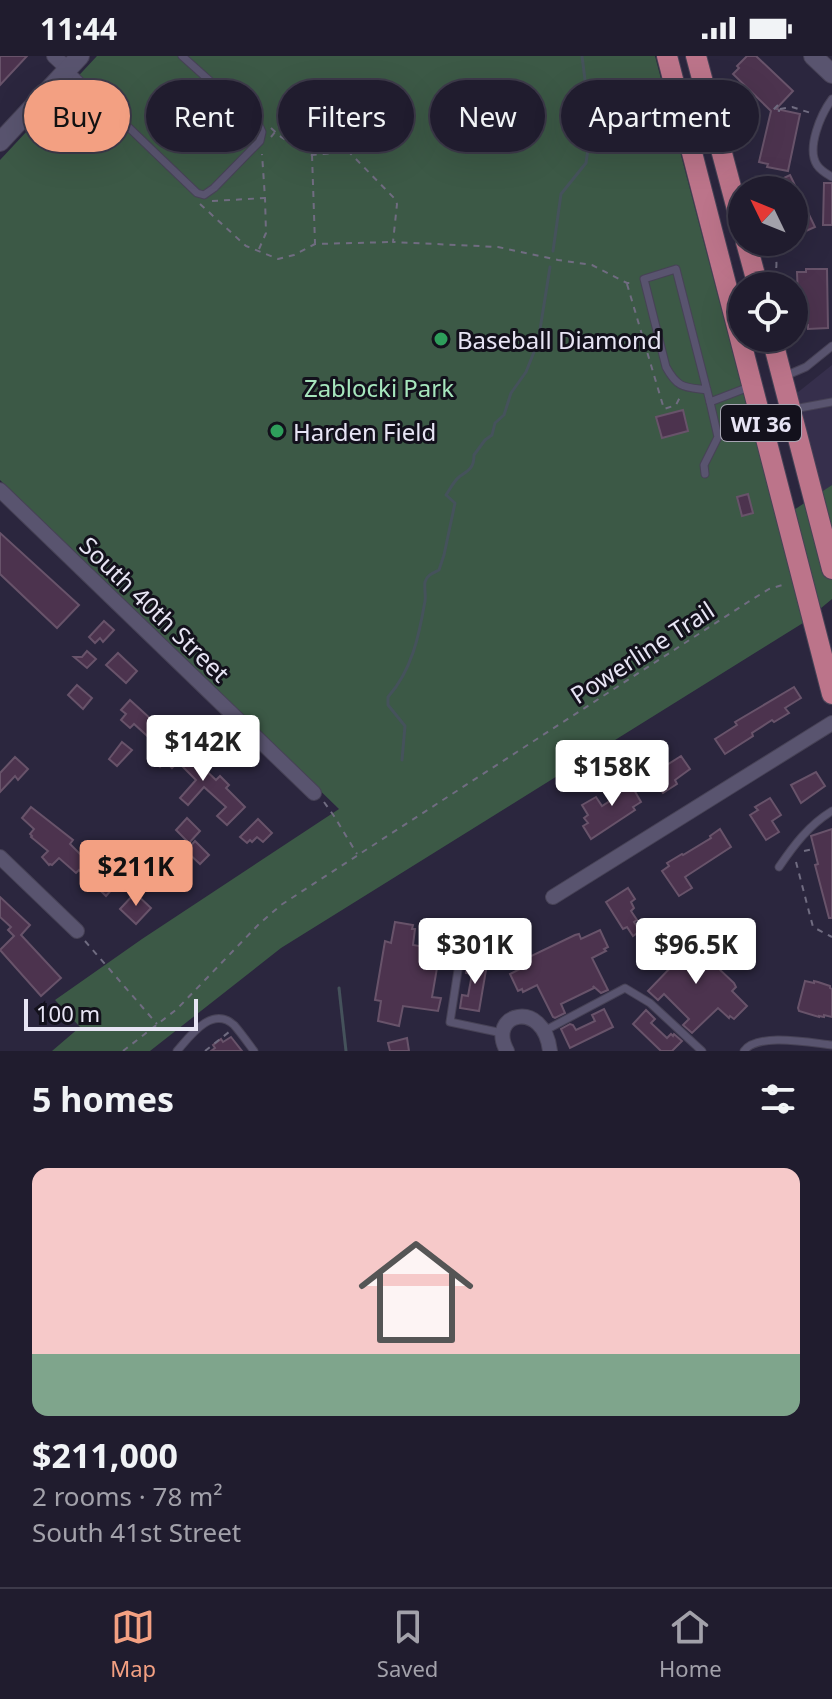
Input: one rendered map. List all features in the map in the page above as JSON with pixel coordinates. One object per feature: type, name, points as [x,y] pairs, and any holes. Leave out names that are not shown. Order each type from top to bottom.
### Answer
[{"type":"main road","name":"WI 36","points":[[667,56],[832,694]]},
{"type":"main road","points":[[697,58],[728,176]]},
{"type":"main road","name":"WI 36","points":[[776,352],[832,569]]},
{"type":"main road","points":[[751,387],[783,377]]},
{"type":"street","points":[[813,56],[832,74]]},
{"type":"street","points":[[0,142],[67,60]]},
{"type":"street","name":"South 40th Street","points":[[0,490],[314,793]]},
{"type":"street","points":[[553,897],[832,723]]},
{"type":"street","points":[[0,857],[77,931]]},
{"type":"street","points":[[507,1051],[502,1033],[514,1017],[523,1015],[532,1018],[544,1031],[550,1051]]},
{"type":"lane","points":[[67,60],[197,193],[204,195],[260,141],[262,132],[259,125],[182,56]]},
{"type":"lane","points":[[832,99],[821,117],[813,149],[818,167],[832,177]]},
{"type":"lane","points":[[705,474],[704,465],[718,437],[707,390],[676,269],[644,279],[666,367],[673,380],[684,387],[707,390]]},
{"type":"lane","points":[[783,377],[806,367],[832,346]]},
{"type":"lane","points":[[710,402],[751,387]]},
{"type":"lane","points":[[791,409],[832,402]]},
{"type":"lane","points":[[779,867],[814,823],[832,811]]},
{"type":"lane","points":[[462,944],[450,1022],[502,1033]]},
{"type":"lane","points":[[544,1031],[625,988],[650,1003],[702,1051]]},
{"type":"lane","points":[[177,1051],[198,1026],[213,1019],[232,1023],[254,1051]]},
{"type":"lane","points":[[744,1051],[756,1042],[789,1040],[832,1045]]},
{"type":"path","points":[[779,109],[792,107],[804,111]]},
{"type":"path","points":[[264,121],[275,132],[312,155],[350,153],[395,199],[393,242]]},
{"type":"path","points":[[269,139],[278,125]]},
{"type":"path","points":[[259,250],[266,233],[262,147]]},
{"type":"path","points":[[312,155],[315,244]]},
{"type":"path","points":[[193,197],[246,246],[278,259],[315,244],[393,242],[498,247],[592,265],[627,283],[645,283]]},
{"type":"path","points":[[205,208],[211,201],[265,198]]},
{"type":"path","points":[[627,283],[664,409],[676,405],[684,387]]},
{"type":"path","name":"Powerline Trail","points":[[123,1051],[177,1009],[281,905],[748,602],[769,589],[802,580]]},
{"type":"path","points":[[314,793],[334,816],[357,855]]},
{"type":"path","points":[[804,851],[814,849]]},
{"type":"path","points":[[794,854],[813,927],[832,937]]},
{"type":"path","points":[[77,931],[157,1024]]},
{"type":"path","points":[[205,1051],[235,1027]]},
{"type":"shaded area","points":[[832,365],[832,485],[822,492],[797,393]]},
{"type":"green space","name":"Zablocki Park","points":[[97,56],[655,56],[661,80],[561,80],[561,152],[680,152],[728,334],[728,352],[733,352],[777,521],[832,485],[832,599],[803,623],[281,948],[150,1051],[52,1051],[80,1027],[55,1000],[339,809],[0,480],[0,160],[24,134],[24,152],[130,152],[130,80],[75,80]]},
{"type":"building","points":[[0,56],[27,56],[0,85]]},
{"type":"building","points":[[747,56],[756,56],[793,91],[776,109],[800,114],[788,171],[767,167],[768,164],[759,162],[771,111],[759,99],[759,80],[739,80],[733,74],[739,68],[737,66]]},
{"type":"building","points":[[824,183],[832,183],[832,225],[823,225]]},
{"type":"building","points":[[808,212],[815,227],[808,230]]},
{"type":"building","points":[[806,269],[827,269],[828,328],[808,329]]},
{"type":"building","points":[[683,410],[688,431],[662,438],[656,417]]},
{"type":"building","points":[[748,494],[753,513],[742,516],[737,497]]},
{"type":"building","points":[[0,533],[79,605],[57,628],[0,574]]},
{"type":"building","points":[[104,621],[114,630],[103,642],[100,638],[95,643],[89,637]]},
{"type":"building","points":[[87,651],[96,659],[87,668],[74,657],[82,657]]},
{"type":"building","points":[[118,653],[137,671],[126,683],[106,665]]},
{"type":"building","points":[[77,685],[92,698],[83,709],[68,695]]},
{"type":"building","points":[[794,687],[801,698],[785,708],[789,713],[774,722],[772,720],[725,754],[715,739],[737,725],[735,722]]},
{"type":"building","points":[[130,700],[164,731],[154,742],[134,724],[130,728],[121,720],[126,714],[121,710]]},
{"type":"building","points":[[122,742],[132,750],[117,766],[109,759]]},
{"type":"building","points":[[178,744],[216,780],[220,776],[229,785],[226,788],[245,807],[227,825],[217,816],[226,807],[204,787],[188,805],[180,798],[196,780],[178,762],[172,768],[165,761],[160,767],[152,760],[160,752],[166,757]]},
{"type":"building","points":[[681,756],[690,769],[675,780],[677,784],[663,793],[651,775]]},
{"type":"building","points":[[15,757],[28,769],[18,780],[15,776],[0,792],[0,773]]},
{"type":"building","points":[[816,772],[825,786],[801,803],[791,785]]},
{"type":"building","points":[[636,774],[642,782],[633,788],[641,802],[633,807],[635,810],[591,839],[583,826],[588,823],[584,818],[588,815],[582,805],[596,797],[602,806],[619,795],[613,786]]},
{"type":"building","points":[[770,798],[781,815],[772,821],[779,832],[766,840],[750,815],[758,810],[755,807]]},
{"type":"building","points":[[31,807],[73,840],[70,844],[88,862],[95,854],[121,879],[106,896],[79,870],[76,873],[59,858],[49,865],[42,857],[48,851],[31,837],[34,829],[22,818]]},
{"type":"building","points":[[187,818],[200,831],[189,843],[176,830]]},
{"type":"building","points":[[258,819],[272,833],[263,842],[257,837],[247,843],[240,837]]},
{"type":"building","points":[[720,829],[731,847],[685,877],[692,888],[679,896],[662,871],[669,866],[667,863],[711,838]]},
{"type":"building","points":[[832,829],[832,918],[829,918],[811,836]]},
{"type":"building","points":[[195,841],[209,855],[200,864],[186,851]]},
{"type":"building","points":[[140,854],[164,875],[154,885],[131,863]]},
{"type":"building","points":[[628,888],[635,899],[631,902],[634,908],[631,911],[640,931],[633,936],[627,927],[623,929],[606,902]]},
{"type":"building","points":[[135,893],[151,908],[136,924],[120,909]]},
{"type":"building","points":[[0,897],[30,925],[21,935],[61,978],[41,996],[0,950],[14,936],[8,930],[11,927],[0,917]]},
{"type":"building","points":[[395,922],[413,925],[413,945],[448,951],[446,964],[438,962],[432,997],[441,998],[438,1011],[403,1006],[399,1026],[378,1021],[381,1001],[375,1000],[385,941],[391,943]]},
{"type":"building","points":[[600,930],[608,947],[592,958],[608,990],[601,993],[593,986],[561,1004],[565,1013],[555,1018],[537,985],[523,992],[522,989],[518,991],[510,974],[528,965],[526,960],[529,957],[575,935],[579,934],[581,939]]},
{"type":"building","points":[[674,936],[689,951],[694,946],[697,948],[734,983],[736,987],[732,991],[747,1006],[734,1019],[718,1008],[692,1033],[683,1025],[689,1019],[664,994],[658,1000],[648,991],[673,965],[662,955],[665,952],[661,949]]},
{"type":"building","points":[[468,961],[487,964],[479,1011],[460,1008],[462,995],[468,996],[472,974],[466,973]]},
{"type":"building","points":[[805,981],[830,986],[832,1017],[799,1011]]},
{"type":"building","points":[[604,1009],[613,1027],[570,1048],[561,1029],[570,1024],[576,1030],[595,1021],[592,1015]]},
{"type":"building","points":[[646,1010],[655,1019],[651,1023],[667,1038],[674,1034],[682,1041],[672,1051],[661,1051],[633,1024]]},
{"type":"building","points":[[231,1037],[242,1051],[211,1051],[221,1039],[223,1042]]},
{"type":"building","points":[[407,1038],[409,1051],[390,1051],[388,1043]]},
{"type":"waterway","points":[[553,251],[561,194],[586,163],[591,127],[582,56]]},
{"type":"waterway","points":[[402,760],[405,726],[388,705],[388,697],[403,676],[413,652],[425,601],[426,580],[439,570],[444,555],[455,503],[446,495],[457,479],[470,468],[474,455],[492,435],[495,423],[504,415],[511,393],[526,372],[538,342],[550,267]]},
{"type":"waterway","points":[[339,988],[346,1051]]},
{"type":"place","name":"Baseball Diamond","points":[[441,339]]},
{"type":"place","name":"Harden Field","points":[[277,431]]}]
